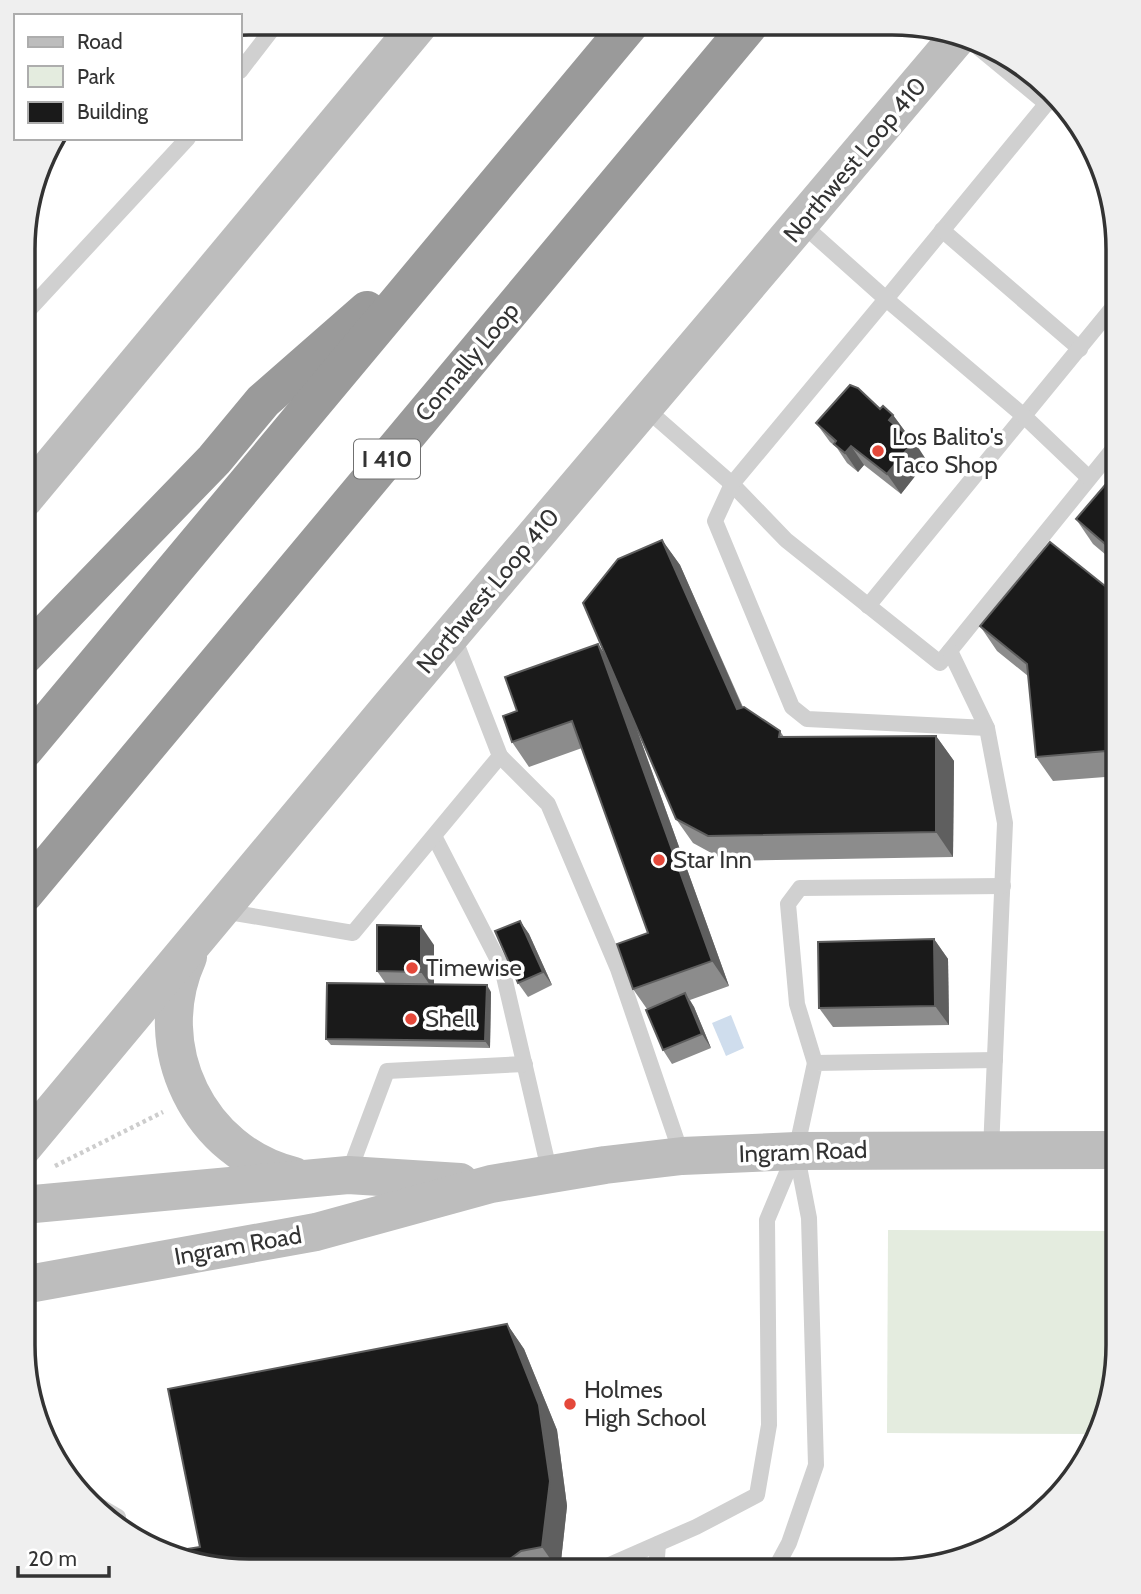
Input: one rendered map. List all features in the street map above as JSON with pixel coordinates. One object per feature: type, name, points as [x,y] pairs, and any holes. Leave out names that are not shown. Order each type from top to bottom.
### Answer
[{"type":"highway","points":[[35,737],[621,35]]},
{"type":"highway","name":"Connally Loop","points":[[35,881],[741,35]]},
{"type":"highway","points":[[35,645],[214,460],[263,401],[460,228]]},
{"type":"main road","points":[[35,486],[410,35]]},
{"type":"main road","name":"Northwest Loop 410","points":[[35,1157],[81,1080],[453,632],[802,224],[952,44]]},
{"type":"main road","points":[[210,924],[182,970],[176,1002],[176,1049],[184,1082],[201,1114],[231,1146],[264,1167],[307,1179]]},
{"type":"main road","points":[[35,1117],[81,1080]]},
{"type":"main road","name":"Ingram Road","points":[[35,1283],[316,1232],[491,1184],[682,1156],[796,1150],[1106,1150]]},
{"type":"main road","name":"Ingram Road","points":[[35,1204],[348,1175],[491,1184]]},
{"type":"lane","points":[[242,68],[268,35]]},
{"type":"lane","points":[[987,728],[807,719],[792,707],[715,521],[732,484],[1048,103]]},
{"type":"lane","points":[[35,302],[186,140]]},
{"type":"lane","points":[[802,224],[1025,417],[1089,478]]},
{"type":"lane","points":[[942,230],[1080,349]]},
{"type":"lane","points":[[868,606],[1106,316]]},
{"type":"lane","points":[[644,407],[732,484],[786,541],[940,663],[1106,457]]},
{"type":"lane","points":[[453,632],[500,756],[548,804],[618,969],[682,1156]]},
{"type":"lane","points":[[950,651],[987,728],[1005,823],[991,1150]]},
{"type":"lane","points":[[210,924],[353,933],[500,756]]},
{"type":"lane","points":[[433,836],[502,968],[550,1174]]},
{"type":"lane","points":[[624,1559],[757,1495],[769,1425],[767,1220],[796,1150],[815,1063],[797,1004],[788,904],[800,888],[1003,886]]},
{"type":"lane","points":[[815,1063],[995,1060]]},
{"type":"lane","points":[[348,1175],[387,1071],[525,1064]]},
{"type":"lane","points":[[780,1559],[789,1543],[816,1465],[809,1218],[796,1150]]},
{"type":"lane","points":[[657,1559],[659,1544]]},
{"type":"path","points":[[35,1159],[164,1112]]},
{"type":"green space","points":[[888,1230],[1106,1231],[1106,1359],[1095,1414],[1087,1434],[887,1433]]},
{"type":"water","points":[[731,1015],[744,1048],[726,1056],[712,1023]]},
{"type":"building","name":"Los Balito's Taco Shop","points":[[850,385],[858,388],[880,409],[883,406],[893,415],[889,420],[914,441],[887,474],[851,446],[845,453],[816,423]]},
{"type":"building","points":[[1106,484],[1106,545],[1076,519]]},
{"type":"building","points":[[662,540],[737,709],[744,707],[780,731],[779,737],[936,736],[936,832],[708,836],[676,819],[583,603],[618,559]]},
{"type":"building","points":[[1050,542],[1106,587],[1106,751],[1036,757],[1027,664],[980,626]]},
{"type":"building","points":[[598,644],[712,961],[633,989],[617,944],[648,933],[572,721],[512,742],[503,716],[517,711],[505,677]]},
{"type":"building","points":[[520,921],[543,972],[518,983],[495,931]]},
{"type":"building","points":[[377,925],[421,926],[421,972],[377,971]]},
{"type":"building","points":[[934,939],[935,1006],[819,1008],[818,942]]},
{"type":"building","name":"Shell","points":[[327,983],[487,985],[485,1041],[326,1039]]},
{"type":"building","points":[[685,993],[702,1034],[663,1050],[646,1010]]},
{"type":"building","points":[[507,1324],[539,1405],[550,1481],[542,1547],[521,1551],[510,1559],[249,1559],[221,1557],[186,1549],[200,1547],[168,1389]]},
{"type":"place","name":"Los Balito's Taco Shop","points":[[878,451]]},
{"type":"place","name":"Star Inn","points":[[659,860]]},
{"type":"place","name":"Timewise","points":[[412,968]]},
{"type":"place","name":"Shell","points":[[411,1019]]},
{"type":"place","name":"Holmes High School","points":[[570,1404]]}]
